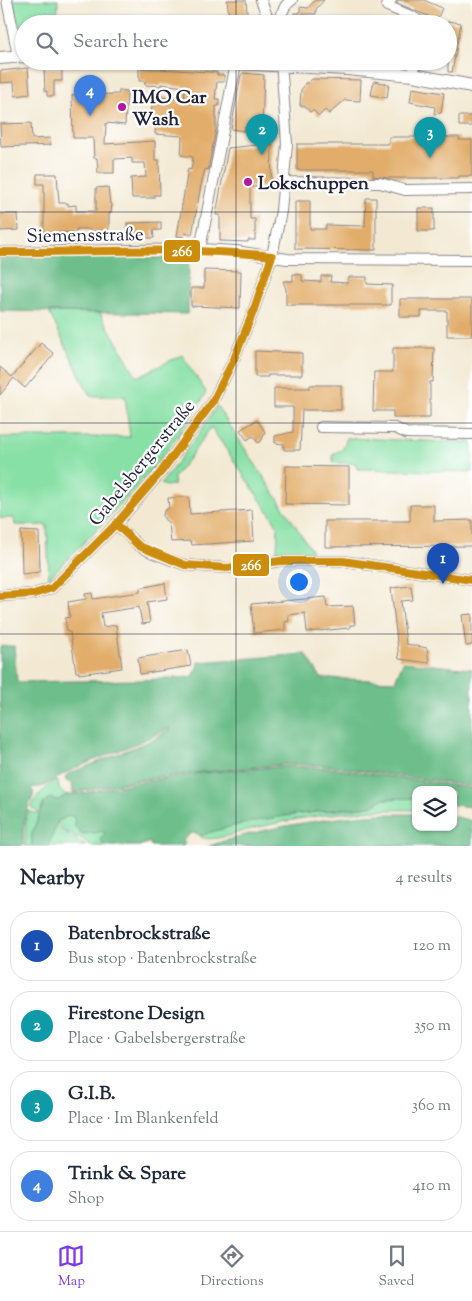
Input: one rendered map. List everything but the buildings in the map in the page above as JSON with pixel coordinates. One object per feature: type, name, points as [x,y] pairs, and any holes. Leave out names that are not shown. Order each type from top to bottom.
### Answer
[{"type":"main road","points":[[0,58],[15,57]]},
{"type":"main road","points":[[358,70],[413,75],[472,86]]},
{"type":"street","points":[[7,0],[15,32]]},
{"type":"street","points":[[261,0],[267,15]]},
{"type":"street","points":[[281,15],[286,5],[292,0]]},
{"type":"street","points":[[391,0],[387,6],[404,15]]},
{"type":"street","points":[[200,249],[235,70]]},
{"type":"street","name":"Gabelsbergerstraße","points":[[0,596],[34,594],[52,588],[116,524],[161,472],[212,403],[234,359],[253,312],[272,256],[281,211],[287,144],[282,70]]},
{"type":"street","points":[[413,75],[414,70]]},
{"type":"street","points":[[284,182],[380,183],[405,190],[472,189]]},
{"type":"street","name":"Siemensstraße","points":[[0,252],[200,249],[236,251],[286,259],[472,260]]},
{"type":"street","points":[[321,427],[395,428],[406,434],[472,434]]},
{"type":"street","points":[[116,524],[140,546],[153,553],[185,564],[227,568],[280,561],[344,561],[472,580]]},
{"type":"green space","points":[[13,0],[58,0],[57,15],[16,15]]},
{"type":"green space","points":[[0,256],[189,258],[188,314],[0,311]]},
{"type":"green space","points":[[49,312],[100,313],[137,377],[182,355],[206,392],[190,419],[142,480],[112,514],[49,578],[47,525],[15,525],[14,518],[0,518],[0,437],[130,437],[125,396],[90,396]]},
{"type":"green space","points":[[217,406],[312,551],[277,553],[278,526],[211,427],[174,477],[174,485],[165,486],[161,484],[201,431]]},
{"type":"green space","points":[[347,438],[472,442],[472,472],[357,469],[356,463],[333,463],[333,454],[343,449]]},
{"type":"green space","points":[[0,646],[14,646],[17,682],[141,680],[193,677],[199,662],[306,654],[321,678],[395,681],[403,662],[472,669],[472,786],[328,766],[290,764],[191,773],[123,783],[73,793],[72,783],[66,781],[65,777],[68,774],[152,740],[169,728],[67,772],[42,787],[33,787],[31,790],[34,792],[24,824],[23,846],[0,846],[0,711],[3,710],[2,708],[0,709]]},
{"type":"green space","points":[[290,766],[328,768],[472,788],[472,807],[457,805],[457,786],[412,786],[412,798],[383,799],[371,806],[263,820],[199,836],[197,833],[191,833],[183,840],[185,843],[183,846],[151,846],[150,842],[139,846],[107,846],[102,843],[101,837],[105,834],[103,831],[82,834],[75,827],[74,817],[70,815],[58,821],[48,846],[32,846],[32,834],[43,804],[49,798],[58,800],[67,795],[201,773]]},
{"type":"green space","points":[[56,780],[61,791],[67,795],[58,800],[43,804],[40,814],[31,807],[38,795]]},
{"type":"green space","points":[[412,798],[412,810],[375,810],[333,814],[271,824],[217,838],[210,839],[199,836],[220,829],[263,820],[371,806],[383,799]]},
{"type":"green space","points":[[29,811],[40,815],[32,834],[32,846],[25,846],[26,822]]},
{"type":"green space","points":[[378,814],[412,814],[412,831],[457,831],[457,817],[472,821],[472,846],[209,846],[272,829],[335,818]]},
{"type":"green space","points":[[70,815],[74,817],[75,821],[94,833],[103,830],[105,834],[102,843],[107,846],[91,846],[83,839],[60,827],[57,823],[58,821]]},
{"type":"green space","points":[[56,826],[86,846],[48,846]]},
{"type":"transit line","name":"266","points":[[0,252],[204,251],[272,256],[253,312],[234,359],[212,403],[161,472],[116,524],[52,588],[34,594],[0,596]]},
{"type":"transit line","name":"266","points":[[116,524],[139,546],[185,565],[227,568],[280,561],[343,561],[472,580]]},
{"type":"place","name":"IMO Car Wash","points":[[122,107]]},
{"type":"place","name":"Trink & Spare","points":[[90,116]]},
{"type":"place","name":"Firestone Design","points":[[262,155]]},
{"type":"place","name":"G.I.B.","points":[[430,158]]},
{"type":"place","name":"Lokschuppen","points":[[248,182]]},
{"type":"place","name":"Batenbrockstraße","points":[[443,584]]}]
